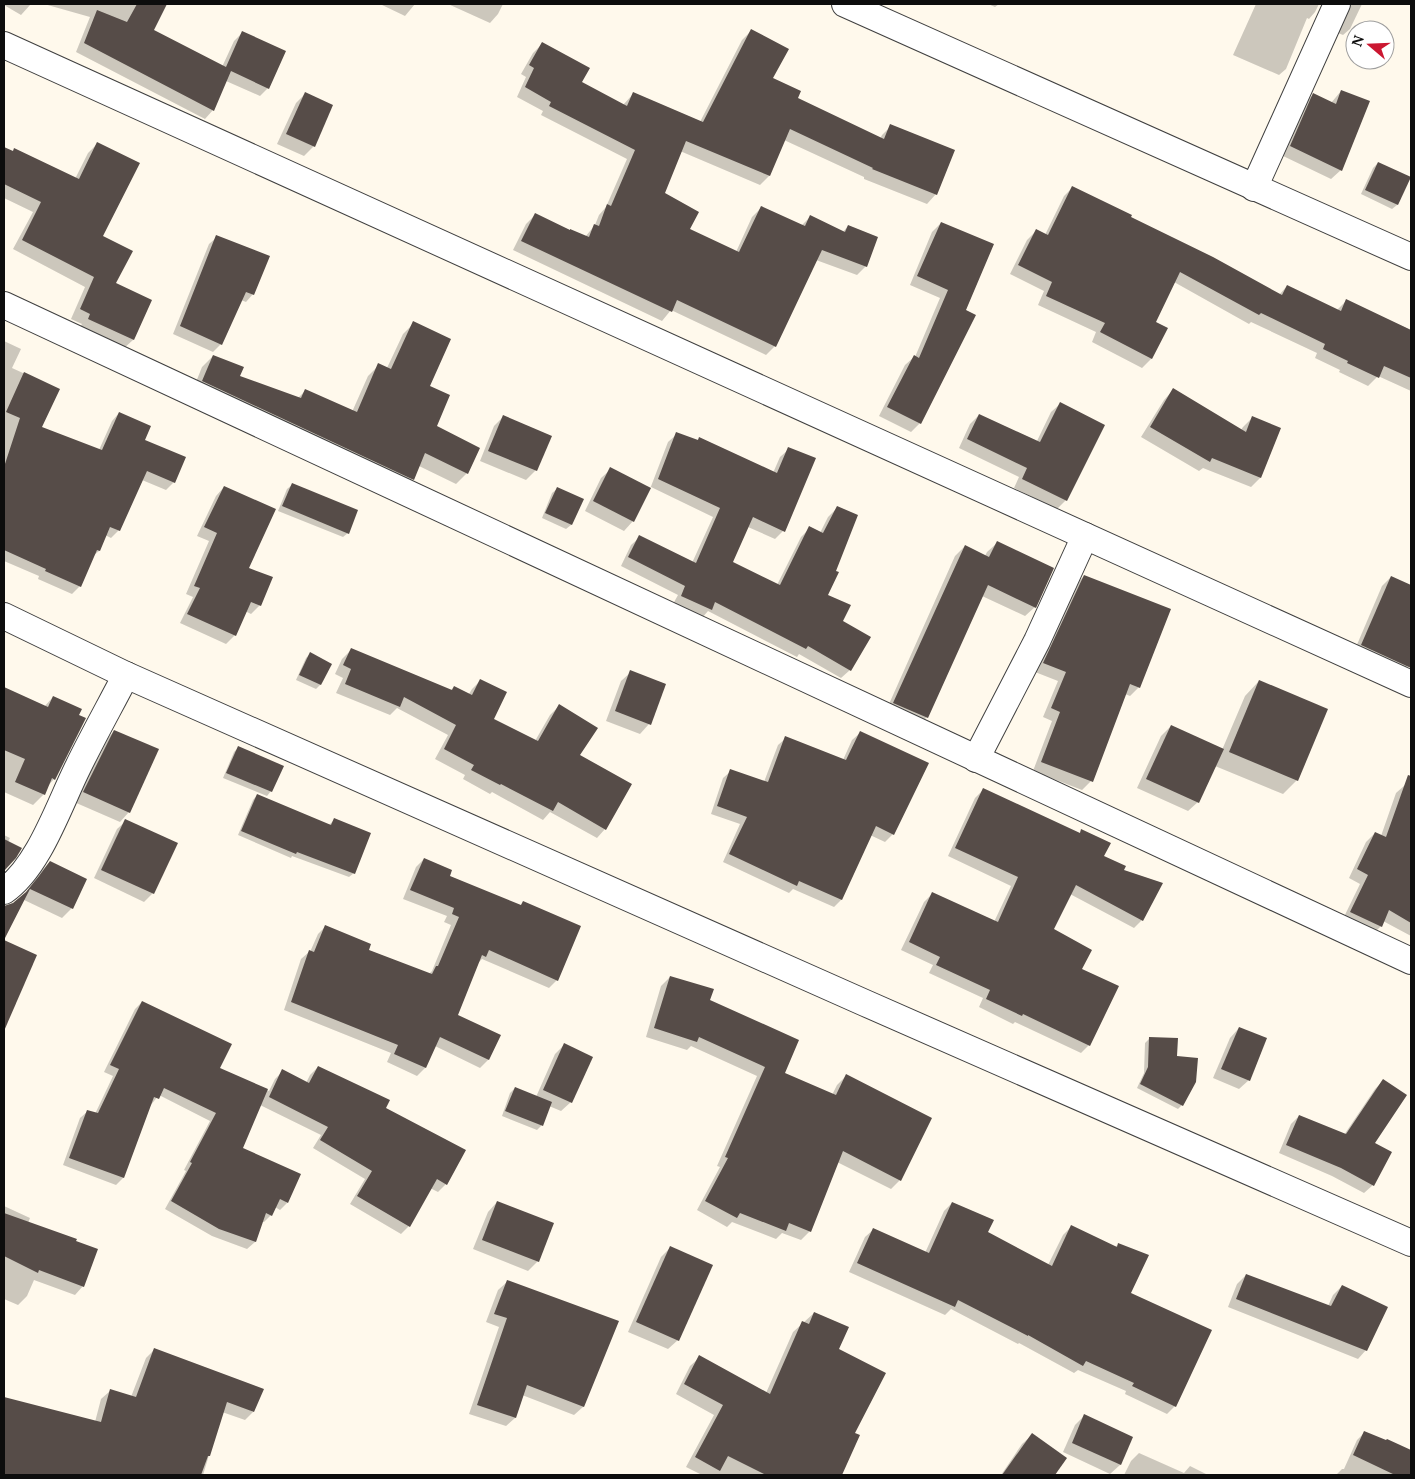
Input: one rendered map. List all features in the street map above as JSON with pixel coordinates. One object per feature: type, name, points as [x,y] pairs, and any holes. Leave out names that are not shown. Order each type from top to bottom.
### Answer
[{"type":"street","points":[[845,4],[1411,257]]},
{"type":"street","points":[[1254,188],[1336,4]]},
{"type":"street","points":[[4,45],[1411,684]]},
{"type":"street","points":[[4,305],[1411,961]]},
{"type":"street","points":[[976,759],[1037,641],[1085,536]]},
{"type":"street","points":[[4,616],[126,675],[1411,1243]]},
{"type":"street","points":[[4,891],[15,883],[36,855],[78,767],[126,675]]},
{"type":"building","points":[[137,4],[167,4],[154,30],[226,67],[242,31],[286,51],[269,89],[231,71],[214,111],[84,43],[97,10],[127,22]]},
{"type":"building","points":[[751,29],[789,49],[773,78],[801,91],[798,98],[884,139],[890,124],[955,150],[937,195],[872,169],[790,129],[770,176],[686,141],[665,193],[699,212],[690,229],[739,252],[761,206],[805,226],[810,215],[845,232],[848,225],[878,237],[867,267],[822,250],[776,347],[677,300],[672,312],[521,241],[535,213],[589,237],[594,224],[599,226],[607,204],[611,206],[635,150],[549,106],[551,102],[525,87],[534,68],[529,65],[542,42],[590,68],[582,82],[627,106],[633,92],[703,122]]},
{"type":"building","points":[[1341,90],[1370,101],[1342,171],[1290,146],[1313,93],[1336,104]]},
{"type":"building","points":[[305,92],[333,105],[315,147],[286,134]]},
{"type":"building","points":[[97,142],[140,163],[103,236],[133,251],[116,283],[152,300],[134,340],[88,319],[90,314],[80,309],[94,277],[22,240],[41,202],[4,184],[4,147],[13,151],[14,148],[79,179]]},
{"type":"building","points":[[1378,162],[1411,177],[1398,205],[1365,190]]},
{"type":"building","points":[[1072,186],[1213,257],[1282,295],[1287,285],[1341,311],[1346,299],[1411,330],[1411,378],[1384,366],[1379,378],[1323,349],[1325,344],[1261,313],[1259,315],[1180,272],[1156,322],[1168,328],[1152,359],[1100,332],[1105,323],[1046,296],[1052,282],[1018,265],[1036,229],[1048,235]]},
{"type":"building","points":[[941,222],[994,244],[966,310],[976,315],[921,424],[887,407],[914,355],[919,358],[948,290],[917,276]]},
{"type":"building","points":[[216,235],[270,256],[254,295],[246,292],[222,345],[180,326]]},
{"type":"building","points":[[413,321],[451,339],[430,386],[450,395],[437,426],[480,448],[468,474],[425,453],[414,480],[202,381],[213,355],[244,367],[240,376],[301,398],[305,389],[357,412],[378,363],[391,369]]},
{"type":"building","points":[[24,372],[60,389],[42,427],[102,450],[119,412],[151,426],[145,440],[186,457],[175,483],[147,471],[120,531],[110,527],[100,551],[97,550],[81,587],[4,550],[4,467],[20,418],[6,412]]},
{"type":"building","points":[[1173,388],[1246,432],[1252,416],[1281,428],[1261,478],[1212,458],[1210,462],[1150,427]]},
{"type":"building","points":[[1060,402],[1105,425],[1067,501],[1022,479],[1027,468],[967,439],[979,414],[1040,442]]},
{"type":"building","points":[[503,415],[552,436],[537,471],[488,451]]},
{"type":"building","points":[[676,432],[698,440],[699,437],[777,473],[788,447],[816,458],[785,532],[753,517],[733,562],[780,585],[809,526],[823,533],[837,506],[858,515],[836,571],[839,572],[828,595],[851,605],[843,621],[871,637],[851,671],[808,646],[806,649],[715,602],[712,610],[681,596],[685,586],[628,557],[639,535],[696,563],[720,508],[658,479]]},
{"type":"building","points":[[610,467],[651,488],[634,522],[593,501]]},
{"type":"building","points":[[292,483],[358,510],[349,534],[282,506]]},
{"type":"building","points":[[224,486],[276,509],[249,568],[273,577],[261,606],[251,602],[236,636],[187,614],[200,588],[194,586],[217,533],[204,527]]},
{"type":"building","points":[[557,487],[584,499],[572,525],[545,513]]},
{"type":"building","points":[[997,541],[1054,568],[1036,608],[988,585],[928,718],[893,703],[965,545],[989,557]]},
{"type":"building","points":[[1084,575],[1171,609],[1140,688],[1130,684],[1093,782],[1041,762],[1060,712],[1051,708],[1066,672],[1043,663]]},
{"type":"building","points":[[1391,576],[1411,585],[1411,668],[1361,645]]},
{"type":"building","points":[[351,648],[452,690],[454,686],[472,695],[480,679],[507,692],[494,719],[538,741],[559,704],[598,728],[580,755],[632,784],[606,830],[558,802],[553,811],[471,770],[474,765],[444,749],[456,725],[404,697],[400,707],[345,684],[351,669],[343,665]]},
{"type":"building","points":[[310,652],[332,664],[321,685],[299,675]]},
{"type":"building","points":[[630,670],[666,684],[651,725],[615,711]]},
{"type":"building","points":[[1259,680],[1328,709],[1298,781],[1229,752]]},
{"type":"building","points":[[4,687],[48,707],[53,696],[82,709],[79,715],[86,718],[55,780],[52,778],[45,795],[15,782],[25,759],[4,750]]},
{"type":"building","points":[[1171,725],[1224,749],[1199,803],[1146,779]]},
{"type":"building","points":[[114,730],[159,749],[130,813],[83,792]]},
{"type":"building","points":[[860,731],[929,763],[894,835],[876,826],[842,900],[799,881],[797,886],[729,854],[747,817],[717,806],[730,769],[768,782],[785,736],[846,760]]},
{"type":"building","points":[[238,746],[284,766],[272,792],[226,773]]},
{"type":"building","points":[[1408,775],[1411,776],[1411,923],[1389,910],[1382,927],[1350,912],[1368,875],[1357,869],[1375,832],[1386,837]]},
{"type":"building","points":[[983,788],[1080,833],[1081,829],[1111,843],[1104,856],[1126,866],[1124,870],[1163,883],[1143,921],[1076,885],[1054,929],[1092,950],[1082,969],[1119,986],[1090,1046],[1023,1014],[1022,1016],[986,999],[990,990],[936,965],[940,957],[909,942],[932,892],[998,922],[1018,877],[955,848]]},
{"type":"building","points":[[257,794],[331,825],[334,818],[371,833],[355,874],[297,852],[296,854],[241,831]]},
{"type":"building","points":[[125,819],[178,843],[154,894],[101,870]]},
{"type":"building","points":[[4,839],[22,848],[4,871]]},
{"type":"building","points":[[424,858],[452,870],[450,876],[521,905],[523,901],[581,926],[558,981],[489,950],[486,957],[482,955],[458,1015],[501,1035],[489,1060],[440,1037],[426,1068],[394,1054],[398,1045],[291,1002],[309,950],[314,952],[325,925],[371,944],[369,950],[432,974],[436,966],[438,966],[459,917],[452,914],[454,908],[410,890]]},
{"type":"building","points":[[50,861],[87,879],[73,909],[30,889],[4,940],[4,906],[13,903],[26,892]]},
{"type":"building","points":[[4,940],[37,955],[4,1031]]},
{"type":"building","points":[[670,976],[714,989],[710,1000],[799,1040],[785,1073],[836,1095],[846,1074],[932,1118],[901,1181],[843,1151],[811,1232],[789,1223],[786,1231],[740,1213],[737,1218],[705,1201],[728,1158],[725,1157],[765,1067],[699,1037],[697,1042],[654,1028]]},
{"type":"building","points":[[142,1001],[232,1044],[220,1068],[268,1089],[243,1148],[301,1174],[288,1203],[280,1199],[272,1216],[266,1213],[256,1242],[219,1229],[171,1201],[216,1113],[164,1088],[159,1099],[154,1097],[124,1178],[69,1158],[87,1110],[98,1113],[119,1069],[110,1065]]},
{"type":"building","points":[[1239,1027],[1267,1038],[1250,1081],[1221,1069]]},
{"type":"building","points":[[1149,1037],[1178,1038],[1177,1056],[1198,1058],[1196,1082],[1183,1106],[1140,1084],[1148,1067]]},
{"type":"building","points":[[564,1043],[593,1057],[572,1103],[543,1090]]},
{"type":"building","points":[[318,1066],[390,1100],[386,1108],[466,1150],[447,1185],[437,1179],[410,1227],[357,1196],[372,1171],[320,1140],[328,1127],[269,1097],[282,1069],[309,1083]]},
{"type":"building","points":[[1383,1079],[1407,1095],[1375,1143],[1392,1152],[1374,1186],[1341,1168],[1286,1145],[1299,1115],[1346,1134]]},
{"type":"building","points":[[515,1087],[552,1102],[543,1126],[505,1111]]},
{"type":"building","points":[[497,1201],[554,1223],[539,1262],[482,1240]]},
{"type":"building","points":[[952,1202],[994,1220],[988,1232],[1052,1266],[1071,1225],[1117,1247],[1118,1243],[1149,1255],[1131,1293],[1212,1330],[1176,1407],[1132,1386],[1134,1383],[1086,1361],[1083,1366],[1028,1335],[958,1300],[955,1307],[857,1263],[873,1228],[929,1253]]},
{"type":"building","points":[[4,1213],[77,1239],[76,1241],[98,1249],[84,1287],[39,1270],[38,1273],[4,1256]]},
{"type":"building","points":[[670,1246],[713,1265],[679,1341],[636,1322]]},
{"type":"building","points":[[1246,1274],[1331,1306],[1342,1285],[1388,1307],[1367,1351],[1236,1299]]},
{"type":"building","points":[[507,1280],[619,1321],[584,1407],[527,1385],[516,1418],[477,1405],[507,1318],[494,1314]]},
{"type":"building","points":[[814,1312],[849,1327],[839,1349],[886,1373],[855,1433],[860,1435],[842,1475],[766,1475],[728,1456],[720,1471],[695,1457],[723,1405],[684,1384],[699,1355],[770,1394],[802,1321],[809,1324]]},
{"type":"building","points":[[154,1348],[264,1389],[254,1412],[227,1402],[210,1456],[208,1456],[201,1475],[4,1475],[4,1397],[101,1422],[110,1389],[136,1397]]},
{"type":"building","points":[[1084,1414],[1133,1437],[1121,1465],[1072,1443]]},
{"type":"building","points":[[1364,1431],[1411,1450],[1411,1475],[1395,1475],[1353,1455]]},
{"type":"building","points":[[1032,1433],[1067,1458],[1055,1475],[1002,1475]]}]
